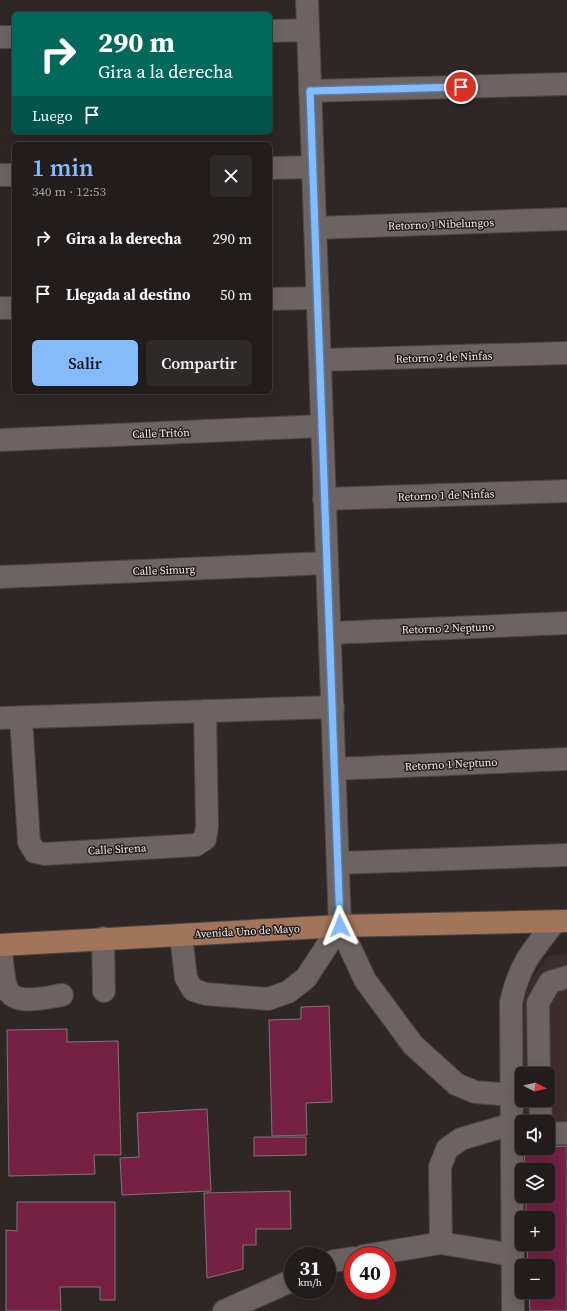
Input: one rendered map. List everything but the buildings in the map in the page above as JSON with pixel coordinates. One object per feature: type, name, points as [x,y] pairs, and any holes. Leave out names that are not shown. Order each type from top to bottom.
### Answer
[{"type":"main road","name":"Avenida Uno de Mayo","points":[[0,945],[340,926],[561,922]]},
{"type":"street","points":[[307,0],[340,926],[365,980],[413,1045],[456,1084],[475,1092],[512,1095]]},
{"type":"street","points":[[272,31],[308,30]]},
{"type":"street","points":[[0,37],[12,37]]},
{"type":"street","points":[[310,91],[567,84]]},
{"type":"street","points":[[272,168],[313,167]]},
{"type":"street","points":[[0,175],[12,175]]},
{"type":"street","name":"Retorno 1 Nibelungos","points":[[315,228],[567,219]]},
{"type":"street","points":[[272,300],[318,298]]},
{"type":"street","points":[[0,308],[12,308]]},
{"type":"street","name":"Retorno 2 de Ninfas","points":[[320,360],[567,353]]},
{"type":"street","name":"Calle Tritón","points":[[0,440],[322,426]]},
{"type":"street","name":"Retorno 1 de Ninfas","points":[[324,499],[567,491]]},
{"type":"street","name":"Calle Simurg","points":[[0,577],[327,563]]},
{"type":"street","name":"Retorno 2 Neptuno","points":[[330,633],[567,623]]},
{"type":"street","name":"Calle Sirena","points":[[205,711],[207,826],[205,839],[196,844],[45,854],[35,852],[30,842],[10,718],[205,711],[332,707]]},
{"type":"street","name":"Retorno 1 Neptuno","points":[[335,769],[567,759]]},
{"type":"street","points":[[338,863],[567,854]]},
{"type":"street","points":[[513,1311],[511,1002],[517,977],[528,955],[561,922]]},
{"type":"street","points":[[181,935],[186,978],[193,990],[206,994],[268,999],[288,992],[306,978],[340,926]]},
{"type":"street","points":[[104,938],[104,990]]},
{"type":"street","points":[[0,945],[7,989],[15,997],[27,1000],[62,995]]},
{"type":"street","points":[[539,1067],[538,1003],[543,991],[550,982],[567,977]]},
{"type":"street","points":[[441,1243],[440,1167],[447,1149],[461,1139],[512,1124]]},
{"type":"street","points":[[555,1134],[567,1134]]},
{"type":"street","points":[[396,1250],[441,1243],[513,1255]]},
{"type":"street","points":[[224,1311],[284,1284]]},
{"type":"shaded area","points":[[567,954],[567,1311],[530,1311],[529,1299],[555,1299],[555,1259],[548,1259],[548,1251],[555,1251],[555,1211],[526,1211],[526,1203],[555,1203],[555,1163],[525,1163],[524,1155],[555,1155],[555,1115],[524,1115],[523,1107],[555,1107],[555,1067],[523,1067],[522,1006],[532,978],[550,955]]},
{"type":"route","points":[[340,926],[310,91],[461,87]]}]
